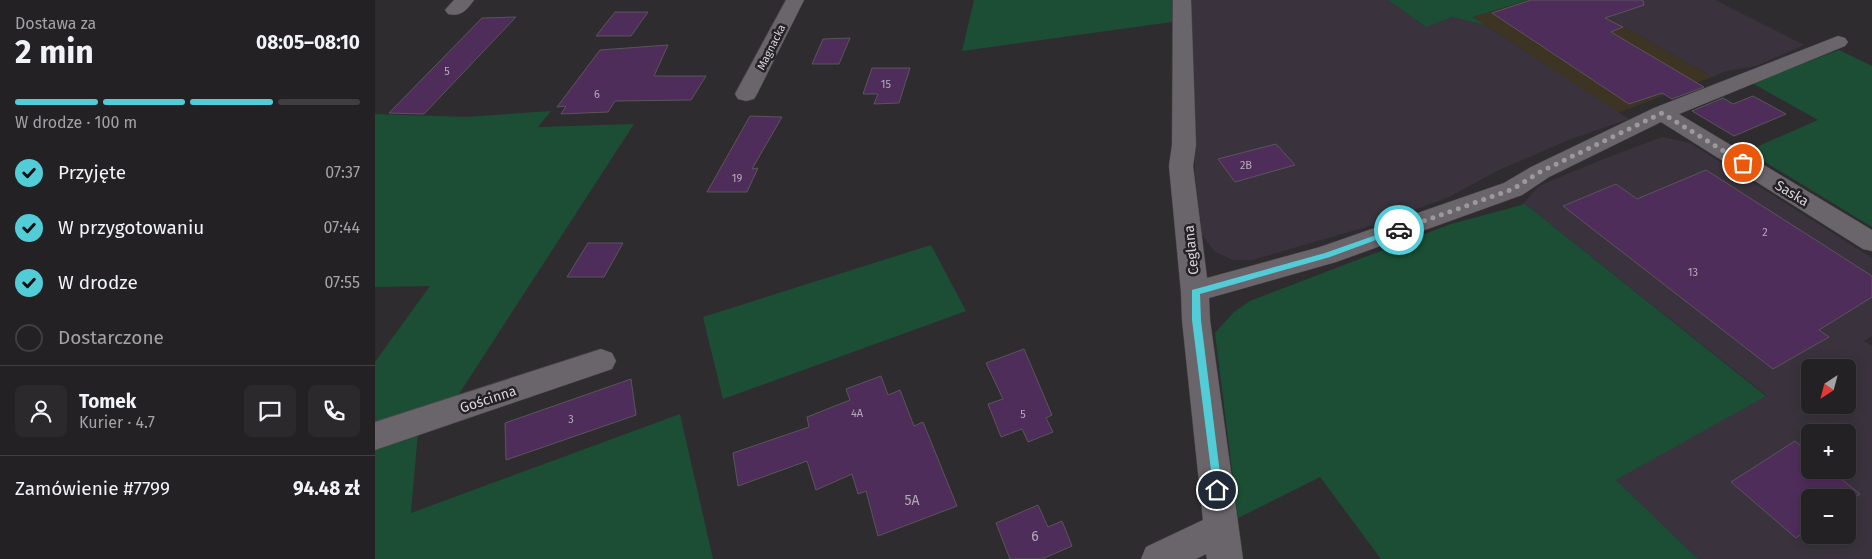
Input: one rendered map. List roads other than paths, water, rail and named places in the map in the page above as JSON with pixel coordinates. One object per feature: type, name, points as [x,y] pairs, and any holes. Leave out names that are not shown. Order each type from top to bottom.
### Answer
[{"type":"street","name":"Magnacka","points":[[746,94],[795,0]]},
{"type":"street","name":"Ceglana","points":[[1181,0],[1184,145],[1181,166],[1223,544]]},
{"type":"street","points":[[1195,292],[1327,255],[1513,189],[1540,172],[1662,113],[1838,42]]},
{"type":"street","name":"Saska","points":[[1662,113],[1872,242]]},
{"type":"street","name":"Gościnna","points":[[375,436],[601,361]]},
{"type":"street","points":[[1159,559],[1223,544]]}]
